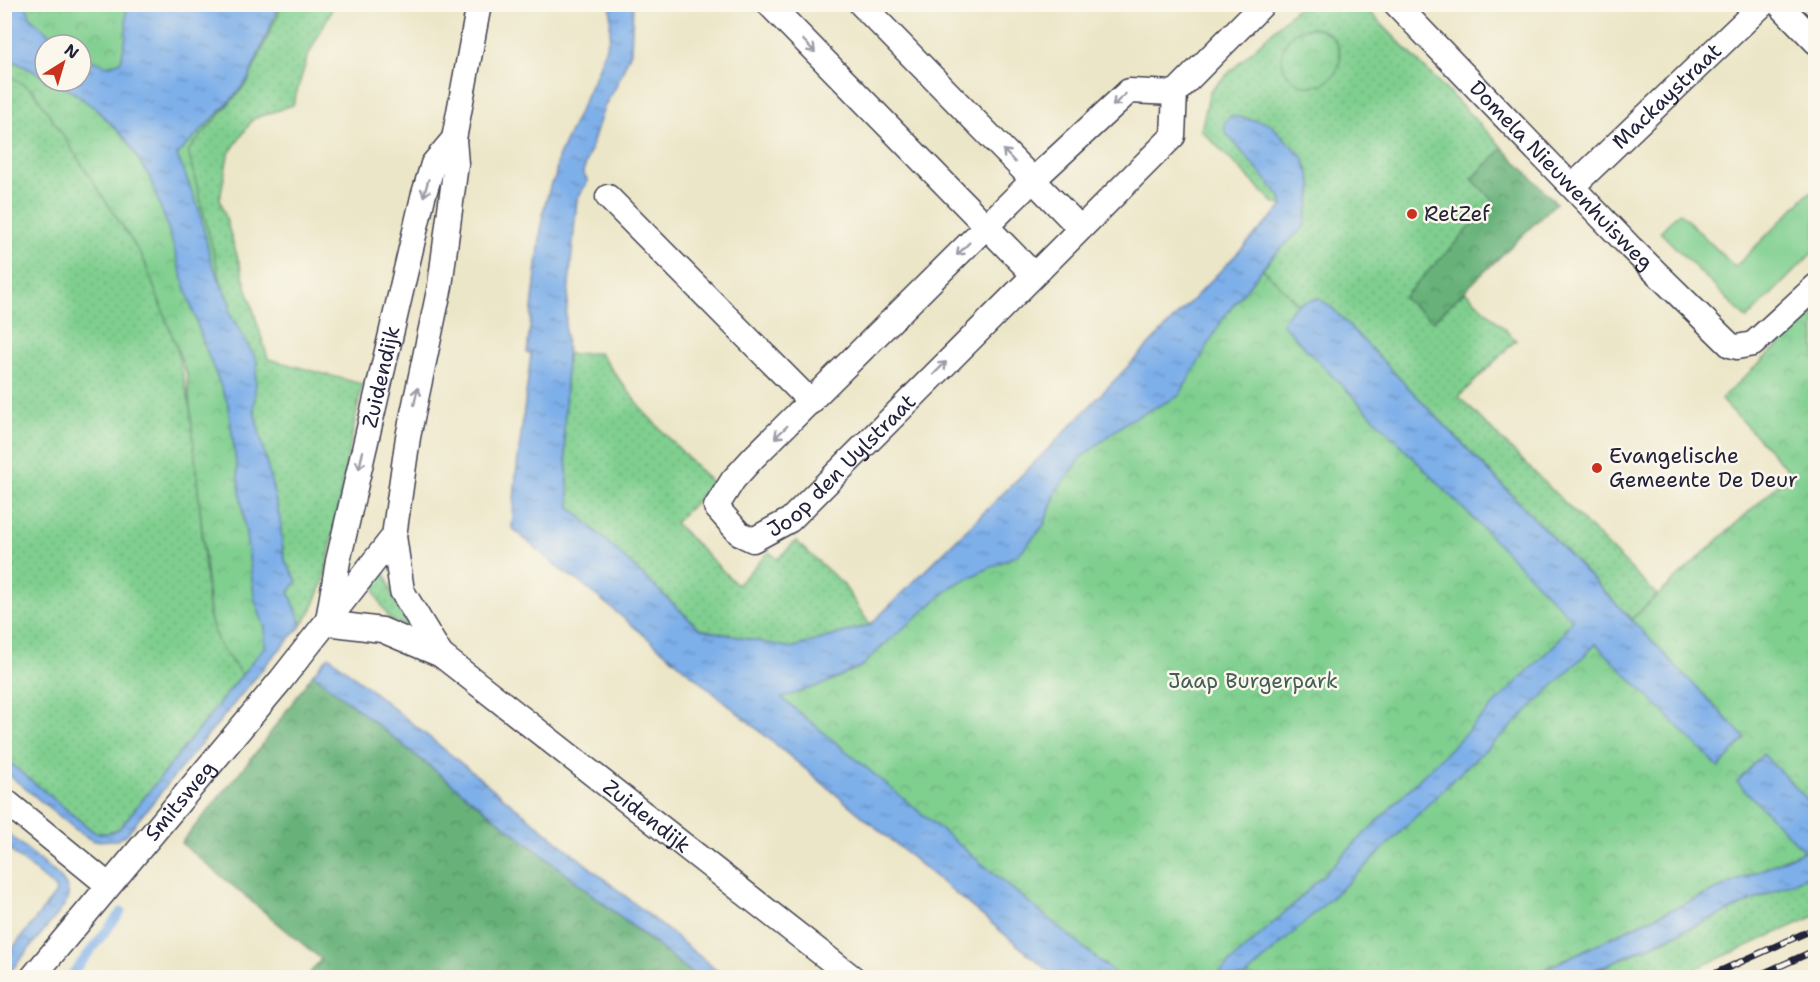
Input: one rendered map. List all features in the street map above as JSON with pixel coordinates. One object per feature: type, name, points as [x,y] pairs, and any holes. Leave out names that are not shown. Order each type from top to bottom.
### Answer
[{"type":"street","name":"Zuidendijk","points":[[441,655],[402,591],[394,536],[408,437],[440,286],[456,164],[454,139],[479,4]]},
{"type":"street","points":[[769,4],[1033,274]]},
{"type":"street","points":[[861,4],[1080,228]]},
{"type":"street","points":[[1174,93],[1263,4]]},
{"type":"street","name":"Domela Nieuwenhuisweg","points":[[1396,4],[1631,248],[1730,345],[1737,347],[1753,344],[1815,286]]},
{"type":"street","name":"Mackaystraat","points":[[1573,186],[1763,4]]},
{"type":"street","points":[[1779,4],[1815,42]]},
{"type":"street","name":"Joop den Uylstraat","points":[[1129,91],[1174,93],[1173,136],[790,520],[753,540],[740,534],[716,507],[733,480],[1032,180],[1129,91]]},
{"type":"street","name":"Zuidendijk","points":[[327,623],[338,561],[423,197],[433,164],[454,139]]},
{"type":"street","points":[[608,197],[811,402]]},
{"type":"street","name":"Zuidendijk","points":[[327,623],[394,536]]},
{"type":"street","name":"Zuidendijk","points":[[327,623],[382,630],[441,655],[853,978]]},
{"type":"street","name":"Smitsweg","points":[[32,978],[327,623]]},
{"type":"street","points":[[4,800],[108,885]]},
{"type":"green space","points":[[5,5],[282,5],[247,83],[188,151],[245,377],[273,653],[250,685],[219,645],[211,622],[187,375],[143,258],[35,93],[93,93],[93,33],[33,33],[33,90],[5,73]]},
{"type":"green space","points":[[279,5],[334,5],[307,58],[293,105],[253,119],[228,155],[220,199],[268,359],[362,384],[324,581],[302,625],[289,592],[297,581],[286,563],[280,519],[254,410],[257,361],[230,314],[230,304],[211,261],[176,155]]},
{"type":"green space","points":[[1300,5],[1363,5],[1503,148],[1473,179],[1494,202],[1433,321],[1465,291],[1516,340],[1459,397],[1657,595],[1632,620],[1331,307],[1224,317],[1271,258],[1304,227],[1313,186],[1303,157],[1269,123],[1231,116],[1236,145],[1282,198],[1284,206],[1274,203],[1201,130],[1210,91]]},
{"type":"green space","points":[[1305,28],[1317,28],[1332,36],[1340,51],[1340,63],[1332,78],[1317,86],[1305,86],[1290,78],[1282,63],[1282,51],[1290,36]]},
{"type":"green space","points":[[4,57],[33,74],[33,93],[52,93],[130,222],[169,313],[192,415],[209,616],[220,642],[248,667],[120,828],[113,831],[94,832],[5,759]]},
{"type":"green space","points":[[1503,148],[1556,203],[1433,321],[1403,298],[1494,202],[1472,179]]},
{"type":"green space","points":[[1815,187],[1815,250],[1747,319],[1660,232],[1679,212],[1735,267]]},
{"type":"green space","name":"Jaap Burgerpark","points":[[1260,266],[1621,629],[1791,473],[1721,399],[1815,311],[1815,846],[1648,920],[1528,977],[1098,977],[751,683],[864,643]]},
{"type":"green space","points":[[599,353],[645,413],[713,484],[675,523],[737,585],[769,552],[778,559],[796,541],[843,584],[870,625],[791,648],[700,629],[570,507],[564,433],[567,354]]},
{"type":"green space","points":[[384,570],[395,603],[409,627],[390,620],[378,599],[375,592],[378,573]]},
{"type":"green space","points":[[313,674],[697,977],[307,977],[321,959],[181,843],[258,750]]},
{"type":"green space","points":[[1815,873],[1815,916],[1677,977],[1579,978]]},
{"type":"water","points":[[4,5],[26,5],[31,18],[48,33],[33,33],[33,71],[5,57]]},
{"type":"water","points":[[126,5],[279,5],[248,79],[232,99],[177,155],[199,209],[211,261],[230,304],[230,314],[257,361],[254,410],[280,519],[286,563],[297,581],[289,592],[302,625],[269,661],[126,835],[117,840],[93,841],[5,772],[5,759],[94,832],[104,833],[120,828],[265,646],[265,628],[255,601],[228,404],[205,347],[168,228],[150,178],[126,139],[97,110],[74,93],[93,93],[93,61],[108,66],[121,61],[126,36]]},
{"type":"water","points":[[611,5],[633,5],[631,51],[617,85],[604,107],[583,173],[588,181],[577,199],[565,328],[567,354],[564,434],[570,507],[700,629],[791,648],[870,625],[1055,442],[1283,206],[1281,197],[1225,132],[1225,122],[1231,116],[1269,123],[1303,157],[1313,186],[1304,227],[1271,258],[1224,317],[1179,396],[1128,421],[1083,456],[1057,490],[1044,525],[1019,554],[954,585],[862,666],[826,683],[782,698],[1119,977],[1056,977],[512,528],[531,354],[527,353],[543,212],[551,183],[555,178],[558,158],[598,70],[610,35]]},
{"type":"water","points":[[1319,298],[1331,307],[1745,738],[1719,768],[1596,644],[1368,864],[1245,977],[1214,977],[1295,903],[1557,642],[1572,619],[1282,323],[1297,305]]},
{"type":"water","points":[[329,656],[725,977],[697,977],[313,674]]},
{"type":"water","points":[[1763,754],[1815,807],[1815,873],[1579,977],[1528,977],[1648,920],[1804,851],[1737,782]]},
{"type":"water","points":[[4,830],[60,877],[68,894],[67,901],[61,910],[5,978],[5,958],[56,893],[55,888],[5,846]]},
{"type":"waterway","points":[[69,978],[121,912]]},
{"type":"railway","points":[[1705,978],[1816,928]]},
{"type":"railway","points":[[1753,978],[1816,950]]},
{"type":"place","name":"RetZef","points":[[1412,214]]},
{"type":"place","name":"Evangelische Gemeente De Deur","points":[[1597,468]]}]
